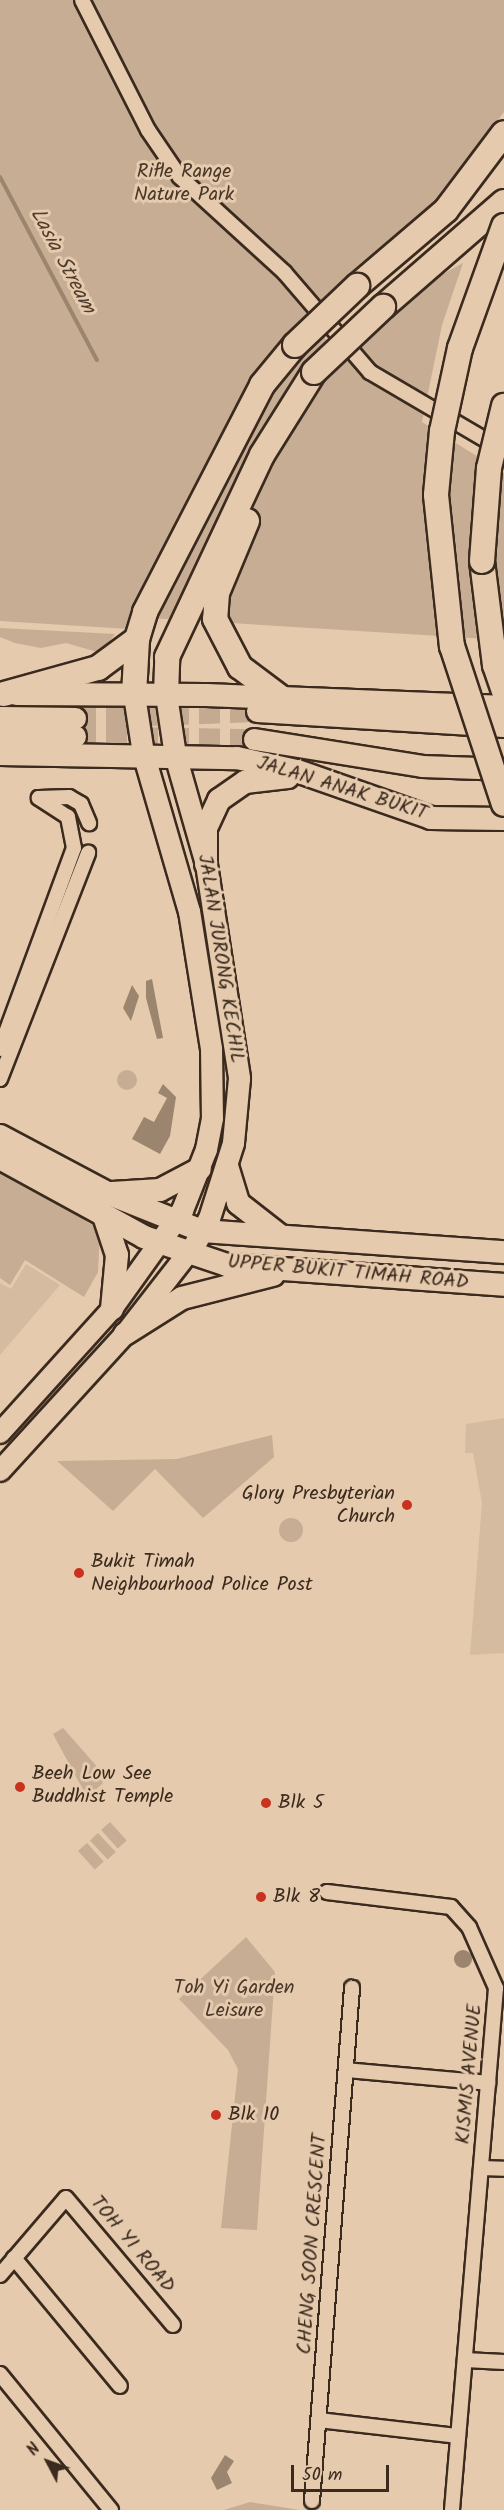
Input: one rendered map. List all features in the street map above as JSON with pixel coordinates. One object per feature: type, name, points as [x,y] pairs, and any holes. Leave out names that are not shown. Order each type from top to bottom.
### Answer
[{"type":"highway","points":[[134,695],[136,639],[154,593],[262,385],[295,345],[357,286],[446,210],[504,133]]},
{"type":"highway","points":[[166,695],[166,657],[202,606],[257,496],[262,455],[314,372],[383,307],[504,202]]},
{"type":"highway","points":[[504,226],[460,348],[442,431],[436,495],[452,646],[504,804]]},
{"type":"highway","points":[[504,406],[489,468],[482,561],[495,664],[504,691]]},
{"type":"highway","points":[[202,606],[232,655],[260,687],[280,697]]},
{"type":"highway","points":[[1,701],[98,668],[136,639]]},
{"type":"highway","points":[[1,701],[166,695],[280,697],[504,707]]},
{"type":"highway","name":"JALAN ANAK BUKIT","points":[[0,754],[143,753],[237,758],[311,776],[431,818],[504,819]]},
{"type":"highway","points":[[206,864],[209,819],[233,788],[255,778],[311,776]]},
{"type":"highway","name":"UPPER BUKIT TIMAH ROAD","points":[[0,1136],[107,1193],[173,1223],[202,1231],[504,1252]]},
{"type":"highway","name":"UPPER BUKIT TIMAH ROAD","points":[[0,1158],[104,1216],[160,1242],[228,1265],[504,1285]]},
{"type":"highway","points":[[226,1166],[238,1203],[280,1235]]},
{"type":"highway","points":[[107,1193],[160,1190],[200,1169]]},
{"type":"highway","points":[[104,1216],[117,1255],[112,1309]]},
{"type":"highway","points":[[125,1334],[182,1298],[289,1270]]},
{"type":"main road","name":"JALAN JURONG KECHIL","points":[[0,1433],[112,1309],[173,1223],[200,1169],[213,1118],[212,1047],[189,911],[143,753],[134,695]]},
{"type":"main road","name":"JALAN JURONG KECHIL","points":[[0,1471],[125,1334],[188,1253],[202,1231],[226,1166],[238,1123],[239,1078],[206,864],[175,755],[166,695]]},
{"type":"main road","points":[[0,736],[75,727],[1,701]]},
{"type":"main road","points":[[257,711],[504,726]]},
{"type":"main road","name":"JALAN ANAK BUKIT","points":[[254,739],[422,766],[504,769]]},
{"type":"street","points":[[82,0],[148,130],[180,177],[284,272],[370,372],[504,450]]},
{"type":"street","points":[[0,1049],[74,848],[69,817],[39,798],[69,797],[81,804],[89,823]]},
{"type":"street","points":[[0,1078],[88,853]]},
{"type":"street","name":"KISMIS AVENUE","points":[[327,1892],[434,1902],[462,1914],[496,1988],[452,2510]]},
{"type":"street","name":"CHENG SOON CRESCENT","points":[[312,2501],[352,1988]]},
{"type":"street","points":[[346,2070],[488,2083]]},
{"type":"street","name":"KISMIS AVENUE","points":[[481,2168],[504,2169]]},
{"type":"street","name":"TOH YI ROAD","points":[[0,2275],[68,2199],[173,2325]]},
{"type":"street","points":[[14,2258],[120,2386]]},
{"type":"street","points":[[465,2360],[504,2362]]},
{"type":"street","points":[[0,2374],[111,2510]]},
{"type":"street","points":[[319,2420],[458,2436]]},
{"type":"shaded area","points":[[152,979],[163,1038],[157,1039],[146,998],[146,981]]},
{"type":"shaded area","points":[[132,985],[139,996],[131,1021],[123,1008]]},
{"type":"shaded area","points":[[163,1084],[176,1097],[170,1136],[160,1154],[132,1139],[144,1117],[154,1122],[167,1098],[158,1093]]},
{"type":"shaded area","points":[[26,1264],[60,1285],[0,1355],[0,1283],[11,1289]]},
{"type":"shaded area","points":[[504,1418],[504,1653],[470,1655],[482,1503],[473,1453],[465,1453],[466,1424]]},
{"type":"shaded area","points":[[463,1950],[470,1952],[472,1959],[470,1966],[463,1968],[456,1966],[454,1959],[456,1952]]},
{"type":"shaded area","points":[[225,2455],[234,2461],[227,2472],[232,2483],[217,2490],[211,2478]]},
{"type":"green space","name":"Rifle Range Nature Park","points":[[0,0],[504,0],[504,112],[425,215],[310,318],[342,361],[414,290],[463,263],[442,325],[422,422],[504,473],[504,640],[134,617],[129,629],[0,621]]},
{"type":"green space","points":[[0,628],[115,634],[101,653],[66,643],[41,648],[15,643],[0,637]]},
{"type":"green space","points":[[127,1070],[134,1073],[137,1080],[134,1087],[127,1090],[120,1087],[117,1080],[120,1073]]},
{"type":"green space","points":[[0,1166],[100,1230],[98,1272],[84,1297],[25,1260],[10,1285],[0,1278]]},
{"type":"green space","points":[[272,1435],[274,1457],[203,1518],[155,1469],[113,1511],[57,1461],[177,1459]]},
{"type":"green space","points":[[291,1518],[296,1519],[302,1525],[302,1535],[296,1541],[291,1542],[286,1541],[280,1535],[279,1530],[280,1525],[286,1519]]},
{"type":"green space","points":[[63,1728],[108,1779],[87,1797],[53,1734]]},
{"type":"green space","points":[[110,1822],[127,1841],[118,1849],[101,1830]]},
{"type":"green space","points":[[98,1833],[116,1852],[108,1860],[90,1841]]},
{"type":"green space","points":[[87,1843],[104,1862],[95,1870],[78,1851]]},
{"type":"green space","name":"Toh Yi Garden Leisure","points":[[246,1937],[275,1972],[257,2230],[221,2228],[238,2069],[228,2050],[179,1999]]},
{"type":"green space","points":[[250,2502],[300,2510],[224,2510]]},
{"type":"waterway","name":"Lasia Stream","points":[[0,177],[97,360]]},
{"type":"tunnel","points":[[75,718],[257,711]]},
{"type":"tunnel","points":[[75,736],[254,739]]},
{"type":"place","name":"Glory Presbyterian Church","points":[[407,1505]]},
{"type":"place","name":"Bukit Timah Neighbourhood Police Post","points":[[79,1573]]},
{"type":"place","name":"Beeh Low See Buddhist Temple","points":[[20,1787]]},
{"type":"place","name":"Blk 5","points":[[266,1803]]},
{"type":"place","name":"Blk 8","points":[[261,1897]]},
{"type":"place","name":"Blk 10","points":[[216,2115]]}]
